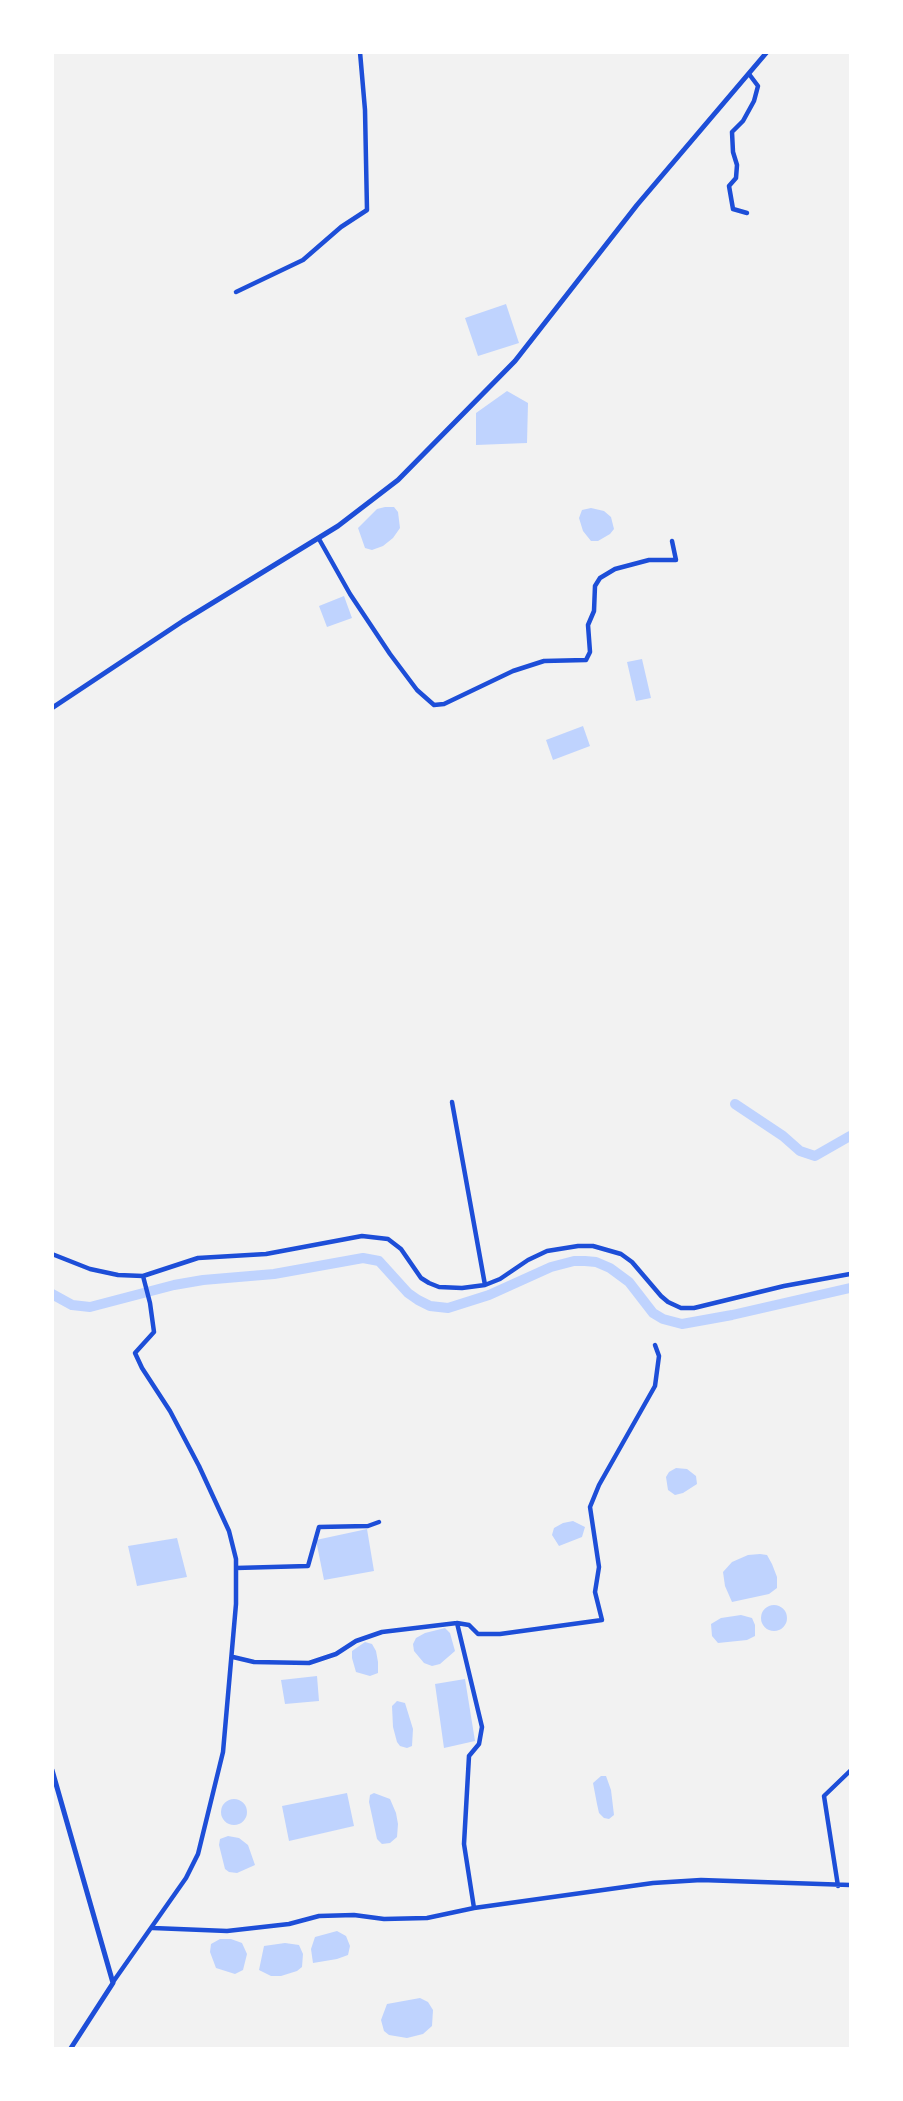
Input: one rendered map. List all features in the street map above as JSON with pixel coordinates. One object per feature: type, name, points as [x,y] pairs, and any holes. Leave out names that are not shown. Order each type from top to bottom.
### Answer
[{"type":"street","points":[[236,292],[303,260],[341,227],[367,210],[365,110],[360,52]]},
{"type":"street","points":[[52,708],[183,621],[318,539],[398,480],[515,361],[637,205],[767,52]]},
{"type":"street","points":[[747,213],[733,209],[729,186],[736,178],[737,165],[732,132],[743,121],[754,101],[758,86],[749,74]]},
{"type":"street","points":[[318,539],[390,654],[417,690],[434,705],[444,704],[513,671],[544,661],[586,660],[590,652],[588,625],[594,611],[595,586],[600,578],[615,569],[649,560],[676,560],[671,541]]},
{"type":"street","points":[[452,1102],[485,1285]]},
{"type":"street","points":[[52,1254],[90,1269],[118,1275],[143,1276],[198,1258],[265,1254],[362,1236],[388,1239],[401,1250],[421,1278],[429,1283],[439,1287],[462,1288],[485,1285],[500,1279],[547,1251],[593,1246],[621,1254],[632,1262],[661,1296],[681,1308],[694,1308],[784,1286],[850,1274]]},
{"type":"street","points":[[71,2049],[186,1878],[198,1854],[223,1752],[233,1657],[236,1567],[229,1531],[200,1466],[135,1353],[154,1332],[143,1276]]},
{"type":"street","points":[[233,1657],[254,1662],[309,1662],[336,1654],[356,1641],[382,1632],[457,1623],[468,1625],[478,1634],[500,1634],[603,1620],[596,1592],[599,1567],[590,1507],[599,1485],[655,1386],[659,1356],[655,1345]]},
{"type":"street","points":[[236,1567],[308,1566],[319,1528],[368,1526],[379,1522]]},
{"type":"street","points":[[457,1623],[482,1727],[479,1744],[469,1756],[464,1844],[474,1908]]},
{"type":"street","points":[[52,1770],[113,1983]]},
{"type":"street","points":[[838,1886],[824,1796],[850,1771]]},
{"type":"street","points":[[152,1928],[227,1931],[289,1924],[319,1916],[427,1918],[474,1908],[653,1883],[701,1880],[850,1885]]},
{"type":"water","points":[[506,304],[519,343],[478,356],[465,318]]},
{"type":"water","points":[[507,391],[528,403],[527,443],[476,445],[476,413]]},
{"type":"water","points":[[394,507],[398,512],[400,528],[383,546],[372,550],[365,548],[358,528],[377,509]]},
{"type":"water","points":[[591,508],[604,511],[611,517],[614,529],[598,541],[591,541],[583,531],[579,518],[582,510]]},
{"type":"water","points":[[344,596],[352,618],[327,627],[319,606]]},
{"type":"water","points":[[642,659],[651,698],[636,701],[627,662]]},
{"type":"water","points":[[583,726],[590,746],[553,760],[546,740]]},
{"type":"water","points":[[676,1468],[687,1469],[696,1476],[697,1484],[675,1495],[668,1490],[666,1477]]},
{"type":"water","points":[[573,1521],[585,1527],[582,1537],[559,1546],[552,1535],[554,1528]]},
{"type":"water","points":[[367,1529],[374,1571],[324,1580],[316,1540]]},
{"type":"water","points":[[177,1538],[187,1577],[137,1586],[128,1546]]},
{"type":"water","points":[[748,1555],[767,1555],[772,1564],[777,1577],[777,1588],[769,1594],[732,1602],[725,1586],[723,1572],[732,1562]]},
{"type":"water","points":[[774,1605],[783,1609],[787,1618],[783,1627],[774,1631],[765,1627],[761,1618],[765,1609]]},
{"type":"water","points":[[741,1615],[752,1618],[755,1636],[747,1640],[718,1643],[712,1636],[711,1624],[721,1618]]},
{"type":"water","points":[[445,1628],[450,1633],[455,1651],[440,1664],[432,1666],[424,1663],[414,1651],[416,1638]]},
{"type":"water","points":[[365,1642],[372,1644],[378,1662],[378,1673],[370,1676],[356,1672],[352,1658],[352,1651]]},
{"type":"water","points":[[317,1676],[319,1701],[285,1704],[281,1680]]},
{"type":"water","points":[[465,1679],[475,1741],[444,1748],[435,1684]]},
{"type":"water","points":[[397,1701],[405,1703],[413,1729],[412,1746],[407,1748],[397,1742],[393,1727],[392,1706]]},
{"type":"water","points":[[601,1776],[606,1776],[611,1790],[614,1815],[609,1819],[599,1813],[593,1783]]},
{"type":"water","points":[[347,1793],[354,1826],[289,1841],[282,1806]]},
{"type":"water","points":[[374,1793],[390,1799],[396,1813],[397,1837],[390,1843],[382,1844],[377,1839],[369,1802],[370,1795]]},
{"type":"water","points":[[234,1799],[243,1803],[247,1812],[243,1821],[234,1825],[225,1821],[221,1812],[225,1803]]},
{"type":"water","points":[[228,1836],[239,1838],[248,1845],[255,1865],[237,1873],[225,1869],[219,1845],[220,1839]]},
{"type":"water","points":[[337,1931],[346,1936],[350,1946],[348,1955],[313,1963],[311,1949],[315,1937]]},
{"type":"water","points":[[220,1939],[242,1943],[247,1954],[243,1970],[235,1974],[216,1968],[210,1952],[211,1944]]},
{"type":"water","points":[[285,1943],[299,1945],[303,1954],[302,1967],[281,1976],[271,1976],[259,1970],[264,1946]]},
{"type":"water","points":[[420,1998],[428,2002],[433,2010],[432,2026],[423,2034],[407,2038],[389,2035],[384,2031],[381,2020],[387,2004]]},
{"type":"waterway","points":[[735,1104],[783,1136],[800,1151],[815,1156],[850,1136]]},
{"type":"waterway","points":[[52,1294],[72,1305],[90,1307],[174,1285],[274,1274],[363,1258],[379,1261],[408,1293],[418,1300],[430,1306],[448,1308],[489,1295],[551,1267],[585,1261],[610,1268],[629,1282],[653,1313],[682,1324],[850,1288]]}]
